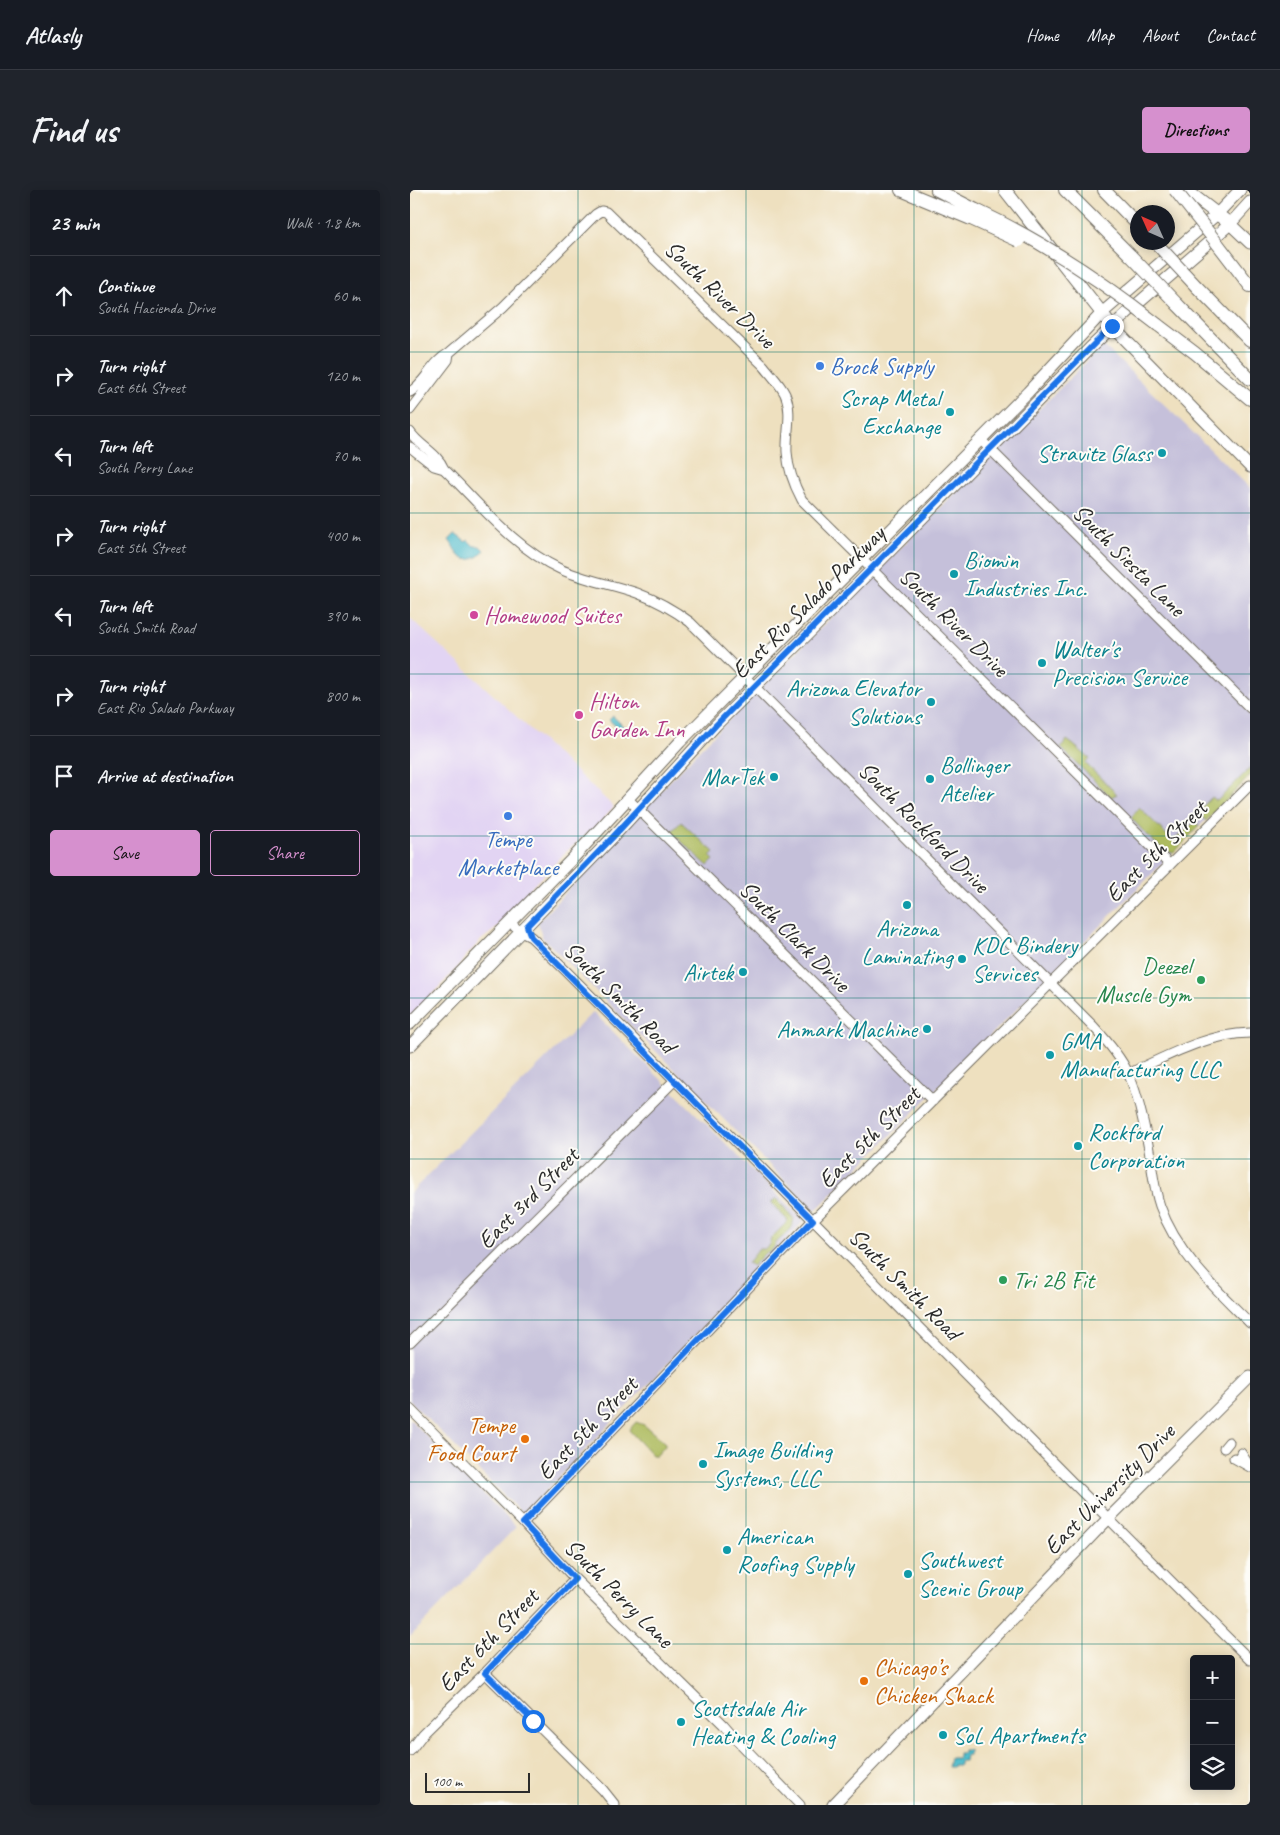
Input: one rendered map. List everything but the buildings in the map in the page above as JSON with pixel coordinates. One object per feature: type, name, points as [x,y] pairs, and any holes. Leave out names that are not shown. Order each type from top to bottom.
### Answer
[{"type":"highway","points":[[901,190],[974,214]]},
{"type":"highway","points":[[937,190],[1163,328],[1250,399]]},
{"type":"highway","points":[[1005,190],[1112,326]]},
{"type":"highway","points":[[1065,190],[1250,379]]},
{"type":"highway","points":[[1104,190],[1130,217]]},
{"type":"highway","points":[[1175,190],[1250,286]]},
{"type":"highway","points":[[1185,190],[1216,243]]},
{"type":"highway","points":[[1185,190],[1230,224]]},
{"type":"highway","points":[[1162,250],[1250,341]]},
{"type":"main road","name":"East Rio Salado Parkway","points":[[410,1024],[628,799],[680,742],[981,440],[1102,313],[1217,214],[1240,190]]},
{"type":"main road","name":"East Rio Salado Parkway","points":[[410,1046],[526,931],[687,754],[1112,326],[1230,224],[1250,202]]},
{"type":"main road","points":[[1230,224],[1250,243]]},
{"type":"main road","points":[[1112,326],[1250,467]]},
{"type":"main road","name":"East University Drive","points":[[833,1805],[1108,1519],[1250,1377]]},
{"type":"street","name":"South River Drive","points":[[449,353],[503,307],[596,214],[601,211],[606,212],[741,342],[764,366],[781,388],[790,417],[787,452],[793,483],[802,500],[1170,865]]},
{"type":"street","points":[[410,392],[423,380],[441,357],[449,353]]},
{"type":"street","points":[[410,410],[448,360],[449,353]]},
{"type":"street","name":"South Rockford Drive","points":[[410,432],[414,438],[440,461],[444,469],[530,552],[573,575],[636,592],[667,606],[690,622],[1052,983],[1103,1037],[1114,1050],[1128,1074],[1146,1136],[1152,1175],[1160,1207],[1172,1232],[1188,1257],[1209,1282],[1250,1323]]},
{"type":"street","name":"South Siesta Lane","points":[[981,440],[1250,708]]},
{"type":"street","name":"South Rockford Drive","points":[[410,447],[434,466],[444,469]]},
{"type":"street","name":"East 5th Street","points":[[523,1523],[813,1220],[1250,785]]},
{"type":"street","name":"South Clark Drive","points":[[628,799],[933,1101]]},
{"type":"street","name":"South Smith Road","points":[[513,919],[1250,1660]]},
{"type":"street","points":[[1128,1074],[1208,1039],[1229,1034],[1250,1033]]},
{"type":"street","name":"East 3rd Street","points":[[410,1343],[674,1081]]},
{"type":"street","name":"South Perry Lane","points":[[410,1409],[523,1523],[575,1579],[718,1719],[800,1805]]},
{"type":"street","name":"East 6th Street","points":[[410,1751],[423,1734],[485,1673],[575,1579]]},
{"type":"street","points":[[485,1673],[603,1790],[615,1805]]},
{"type":"shaded area","points":[[1103,345],[1250,488],[1250,776],[815,1211],[542,937],[538,922],[698,751]]},
{"type":"shaded area","name":"Tempe Marketplace","points":[[410,618],[614,807],[597,826],[569,849],[518,901],[498,927],[481,940],[410,1017]]},
{"type":"shaded area","points":[[593,1012],[804,1221],[523,1515],[410,1401],[410,1193]]},
{"type":"shaded area","points":[[410,1419],[516,1527],[410,1637]]},
{"type":"green space","points":[[1067,740],[1090,758],[1085,763],[1117,794],[1111,797],[1061,748]]},
{"type":"green space","points":[[1250,768],[1250,776],[1206,821],[1197,812],[1212,797],[1217,801]]},
{"type":"green space","points":[[1139,807],[1173,841],[1195,822],[1199,826],[1174,853],[1169,852],[1151,839],[1131,818]]},
{"type":"green space","points":[[681,822],[714,852],[710,856],[714,860],[708,866],[671,832]]},
{"type":"green space","points":[[776,1198],[794,1219],[791,1229],[777,1242],[772,1250],[765,1253],[753,1266],[748,1263],[759,1249],[764,1249],[769,1245],[771,1238],[788,1221],[771,1203]]},
{"type":"green space","points":[[636,1422],[644,1425],[665,1443],[665,1446],[657,1455],[652,1455],[629,1430]]},
{"type":"water","points":[[455,534],[466,542],[468,540],[474,546],[480,546],[484,550],[472,559],[461,558],[449,540]]},
{"type":"water","points":[[613,716],[630,733],[627,736],[609,720]]},
{"type":"water","points":[[963,1750],[969,1750],[969,1755],[966,1755],[965,1761],[960,1761],[960,1765],[948,1767],[950,1758],[958,1758],[958,1753],[963,1753]]},
{"type":"place","name":"Brock Supply","points":[[820,366]]},
{"type":"place","name":"Scrap Metal Exchange","points":[[950,412]]},
{"type":"place","name":"Stravitz Glass","points":[[1162,453]]},
{"type":"place","name":"Biomin Industries Inc.","points":[[954,574]]},
{"type":"place","name":"Homewood Suites","points":[[474,615]]},
{"type":"place","name":"Walter's Precision Service","points":[[1042,663]]},
{"type":"place","name":"Arizona Elevator Solutions","points":[[931,702]]},
{"type":"place","name":"Hilton Garden Inn","points":[[579,715]]},
{"type":"place","name":"MarTek","points":[[774,777]]},
{"type":"place","name":"Bollinger Atelier","points":[[930,779]]},
{"type":"place","name":"Tempe Marketplace","points":[[508,816]]},
{"type":"place","name":"Arizona Laminating","points":[[907,905]]},
{"type":"place","name":"KDC Bindery Services","points":[[962,959]]},
{"type":"place","name":"Airtek","points":[[743,972]]},
{"type":"place","name":"Deezel Muscle Gym","points":[[1201,980]]},
{"type":"place","name":"Anmark Machine","points":[[927,1029]]},
{"type":"place","name":"GMA Manufacturing LLC","points":[[1050,1055]]},
{"type":"place","name":"Rockford Corporation","points":[[1078,1146]]},
{"type":"place","name":"Tri 2B Fit","points":[[1003,1280]]},
{"type":"place","name":"Tempe Food Court","points":[[525,1439]]},
{"type":"place","name":"Image Building Systems, LLC","points":[[703,1464]]},
{"type":"place","name":"American Roofing Supply","points":[[727,1550]]},
{"type":"place","name":"Southwest Scenic Group","points":[[908,1574]]},
{"type":"place","name":"Chicago’s Chicken Shack","points":[[864,1681]]},
{"type":"place","name":"Scottsdale Air Heating & Cooling","points":[[681,1722]]},
{"type":"place","name":"SoL Apartments","points":[[943,1735]]},
{"type":"route","points":[[533,1721],[485,1673],[575,1579],[523,1523],[813,1220],[531,937],[527,926],[612,838],[687,754],[1112,326]]}]
